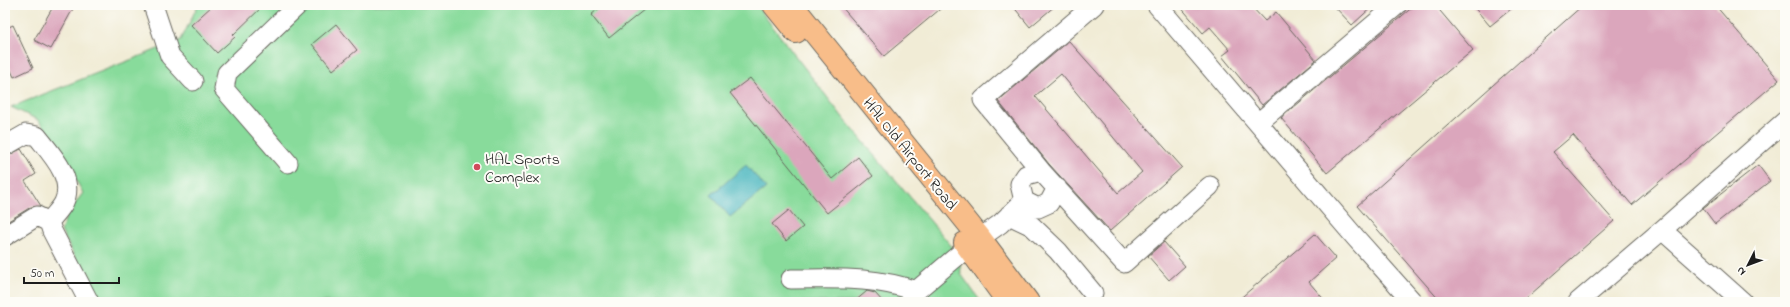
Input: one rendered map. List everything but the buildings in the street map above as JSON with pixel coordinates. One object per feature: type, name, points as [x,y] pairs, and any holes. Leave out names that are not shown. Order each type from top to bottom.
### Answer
[{"type":"main road","name":"HAL Old Airport Road","points":[[774,5],[974,242],[1028,302]]},
{"type":"main road","name":"HAL Old Airport Road","points":[[792,5],[974,242],[1008,302]]},
{"type":"street","points":[[152,5],[170,56],[192,81]]},
{"type":"street","points":[[288,163],[224,89],[227,73],[298,5]]},
{"type":"street","points":[[1094,5],[983,100],[1041,171],[1058,188],[1124,263],[1210,186]]},
{"type":"street","points":[[1157,5],[1355,238],[1413,302]]},
{"type":"street","points":[[1258,123],[1396,5]]},
{"type":"street","points":[[1578,302],[1785,121]]},
{"type":"street","points":[[5,146],[26,134],[37,136],[66,178],[68,191],[64,203],[49,222]]},
{"type":"street","points":[[1024,201],[1020,184],[1026,175],[1041,171]]},
{"type":"street","points":[[1024,201],[1038,208],[1049,203],[1058,188]]},
{"type":"street","points":[[791,279],[864,279],[894,283],[917,296],[974,242],[1009,215],[1024,201]]},
{"type":"street","points":[[1009,215],[1032,226],[1058,250],[1093,293]]},
{"type":"street","points":[[5,236],[36,216],[49,222],[52,231],[89,302]]},
{"type":"street","points":[[1662,230],[1743,302]]},
{"type":"green space","name":"HAL Sports Complex","points":[[198,5],[756,5],[841,115],[959,255],[961,274],[981,302],[99,302],[61,231],[67,214],[83,193],[54,140],[38,120],[11,107],[181,40]]},
{"type":"water","points":[[746,165],[766,188],[730,217],[711,195]]},
{"type":"place","name":"HAL Sports Complex","points":[[477,167]]}]
